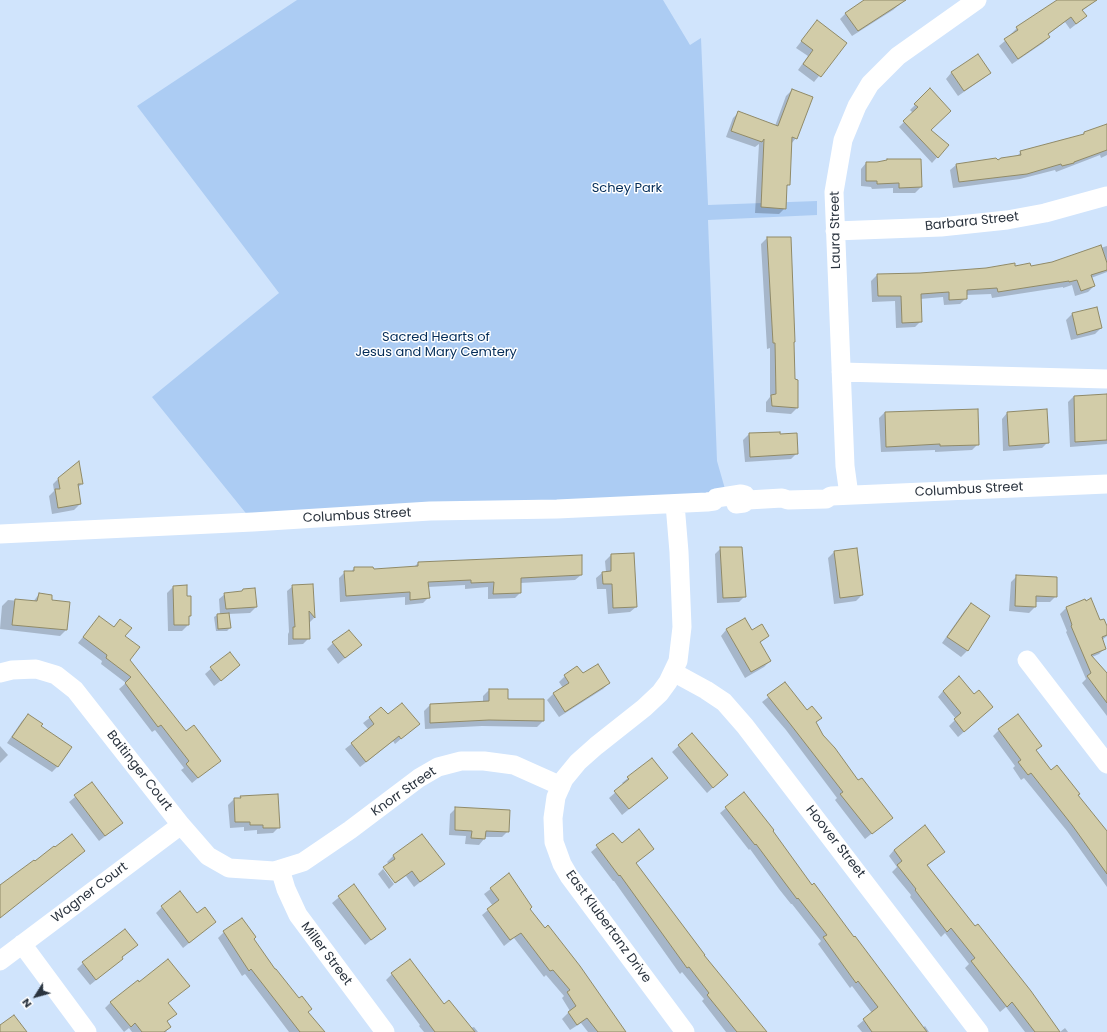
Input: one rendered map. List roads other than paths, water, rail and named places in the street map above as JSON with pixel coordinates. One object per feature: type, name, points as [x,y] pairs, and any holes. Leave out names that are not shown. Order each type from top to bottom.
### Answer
[{"type":"street","name":"Laura Street","points":[[840,495],[845,466],[834,192],[843,140],[857,106],[870,84],[898,56],[977,0]]},
{"type":"street","name":"Barbara Street","points":[[835,231],[941,227],[1007,220],[1045,213],[1107,196]]},
{"type":"street","points":[[841,372],[1107,379]]},
{"type":"street","name":"Columbus Street","points":[[0,534],[253,522],[430,511],[557,509],[675,504],[714,501],[716,498],[741,494],[745,495],[748,500],[782,498],[788,500],[826,499],[840,495],[1107,484]]},
{"type":"street","name":"East Klubertanz Drive","points":[[675,504],[679,552],[682,628],[678,661],[668,682],[660,693],[644,708],[590,751],[564,779],[556,797],[553,818],[554,842],[562,864],[582,895],[685,1032]]},
{"type":"street","points":[[1027,660],[1107,764]]},
{"type":"street","name":"Baitinger Court","points":[[0,673],[12,670],[36,669],[56,675],[75,690],[208,856],[229,868],[274,871],[280,869]]},
{"type":"street","name":"Hoover Street","points":[[673,672],[706,690],[724,702],[840,849],[979,1032]]},
{"type":"street","name":"Knorr Street","points":[[280,869],[303,862],[350,830],[419,778],[438,767],[461,761],[484,761],[514,765],[561,786]]},
{"type":"street","name":"Wagner Court","points":[[0,961],[181,824]]},
{"type":"street","name":"Miller Street","points":[[280,869],[286,889],[298,915],[385,1032]]},
{"type":"street","points":[[22,944],[87,1032]]},
{"type":"park label","name":"Schey Park","points":[[627,189]]},
{"type":"park label","name":"Sacred Hearts of Jesus and Mary Cemtery","points":[[436,346]]}]
